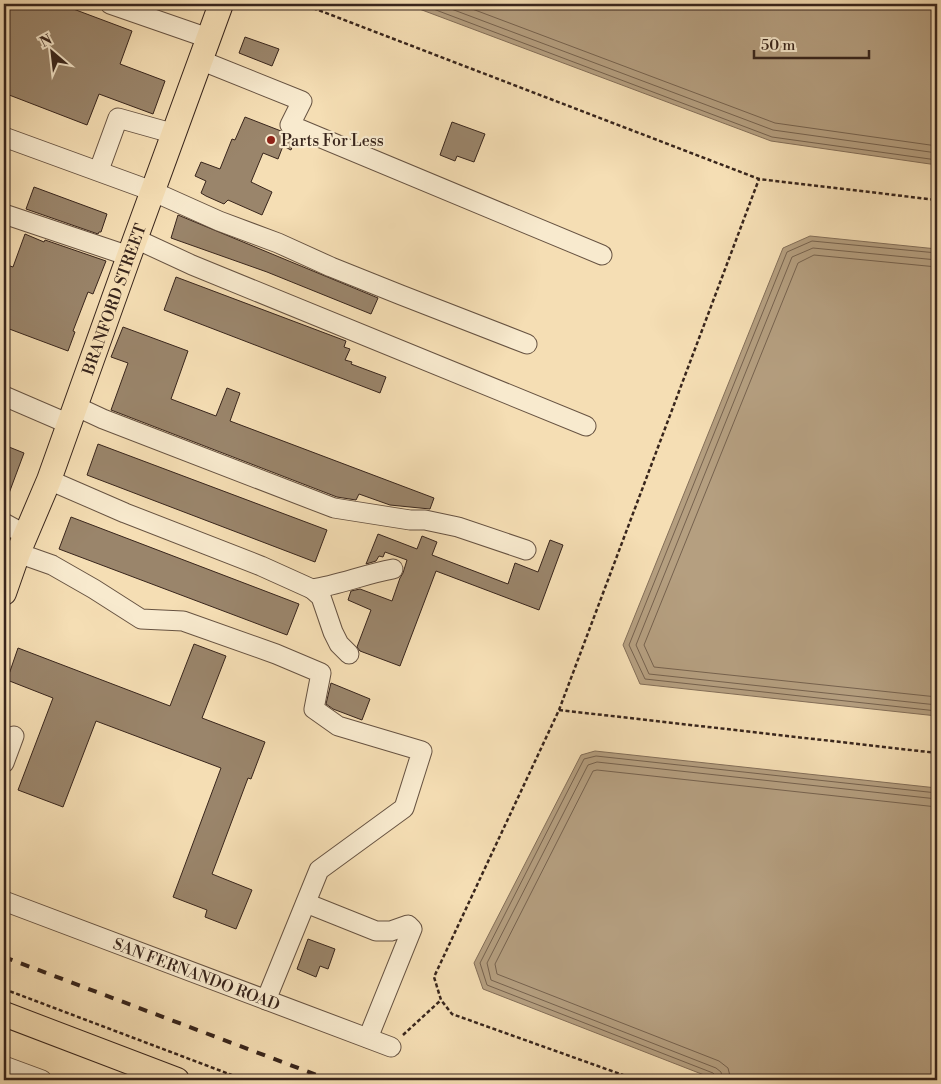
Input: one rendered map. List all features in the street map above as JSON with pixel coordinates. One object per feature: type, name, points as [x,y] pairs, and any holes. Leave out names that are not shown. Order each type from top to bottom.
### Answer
[{"type":"main road","name":"BRANFORD STREET","points":[[4,593],[49,480],[152,190],[221,4]]},
{"type":"main road","points":[[4,1014],[177,1080]]},
{"type":"street","points":[[110,4],[208,38]]},
{"type":"street","points":[[200,60],[302,101],[290,125],[602,255]]},
{"type":"street","points":[[99,170],[118,118],[174,134]]},
{"type":"street","points":[[4,137],[152,190],[219,221],[278,243],[331,267],[527,344]]},
{"type":"street","points":[[4,214],[192,265],[586,426]]},
{"type":"street","points":[[4,396],[72,415],[103,419],[334,508],[410,520],[425,520],[458,527],[526,550]]},
{"type":"street","points":[[49,480],[125,513],[261,566],[312,589],[321,597],[333,632],[339,644],[349,654]]},
{"type":"street","points":[[4,523],[22,544],[52,565],[141,619],[183,621],[276,654],[321,673],[314,709],[338,726],[422,750],[404,808],[319,870],[266,1000]]},
{"type":"street","points":[[312,589],[331,586],[364,575],[392,569]]},
{"type":"street","points":[[4,763],[14,736]]},
{"type":"street","name":"SAN FERNANDO ROAD","points":[[4,901],[391,1047]]},
{"type":"street","points":[[306,903],[376,931],[391,931],[408,925],[412,929],[368,1038]]},
{"type":"street","points":[[4,1066],[42,1080]]},
{"type":"path","points":[[308,4],[322,12],[759,179],[937,200]]},
{"type":"path","points":[[637,1080],[452,1014],[441,1000],[434,977],[559,710],[759,179]]},
{"type":"path","points":[[559,710],[937,753]]},
{"type":"path","points":[[4,989],[245,1080]]},
{"type":"path","points":[[391,1047],[441,1000]]},
{"type":"water","points":[[406,4],[937,4],[937,165],[771,141]]},
{"type":"water","points":[[810,236],[937,249],[937,716],[640,684],[623,645],[783,248]]},
{"type":"water","points":[[595,751],[937,788],[937,1080],[717,1080],[483,989],[474,963],[581,755]]},
{"type":"building","points":[[4,4],[60,4],[132,31],[120,64],[165,81],[153,114],[99,94],[87,125],[4,93]]},
{"type":"building","points":[[245,37],[279,49],[272,66],[239,53]]},
{"type":"building","points":[[245,117],[281,131],[295,139],[291,150],[283,146],[278,159],[263,153],[251,182],[272,192],[262,215],[228,200],[224,204],[206,196],[201,193],[206,181],[195,176],[201,162],[220,169],[232,139],[235,140]]},
{"type":"building","points":[[452,122],[485,134],[474,162],[457,156],[455,161],[440,155]]},
{"type":"building","points":[[34,187],[107,214],[101,232],[98,234],[26,209]]},
{"type":"building","points":[[178,215],[378,298],[371,314],[267,272],[171,238]]},
{"type":"building","points":[[25,234],[44,242],[45,240],[106,261],[93,294],[88,292],[73,331],[75,332],[68,351],[4,327],[4,264],[13,267]]},
{"type":"building","points":[[176,277],[346,341],[344,347],[350,349],[345,360],[386,377],[380,393],[164,310]]},
{"type":"building","points":[[123,327],[188,351],[171,399],[216,416],[227,388],[240,393],[230,421],[434,498],[430,509],[390,505],[359,494],[356,500],[337,497],[111,410],[128,363],[111,357]]},
{"type":"building","points":[[98,444],[327,530],[315,562],[87,475]]},
{"type":"building","points":[[4,445],[24,453],[5,504],[4,504]]},
{"type":"building","points":[[71,517],[299,604],[287,635],[59,549]]},
{"type":"building","points":[[378,534],[417,549],[422,536],[437,542],[432,555],[508,584],[515,563],[538,572],[550,540],[563,545],[539,610],[436,571],[400,666],[360,651],[357,647],[371,610],[348,600],[351,591],[360,589],[392,601],[407,560],[385,552],[383,557],[379,556],[376,561],[366,564]]},
{"type":"building","points":[[194,644],[226,656],[202,718],[265,742],[251,779],[248,778],[212,874],[252,890],[236,929],[205,917],[207,910],[173,897],[221,768],[96,721],[63,807],[18,790],[53,698],[7,680],[18,648],[170,706]]},
{"type":"building","points":[[331,683],[370,699],[362,720],[333,709],[326,704]]},
{"type":"building","points":[[308,939],[335,949],[328,969],[320,966],[316,977],[297,969]]},
{"type":"railway","points":[[4,957],[330,1080]]},
{"type":"place","name":"Parts For Less","points":[[271,140]]}]
